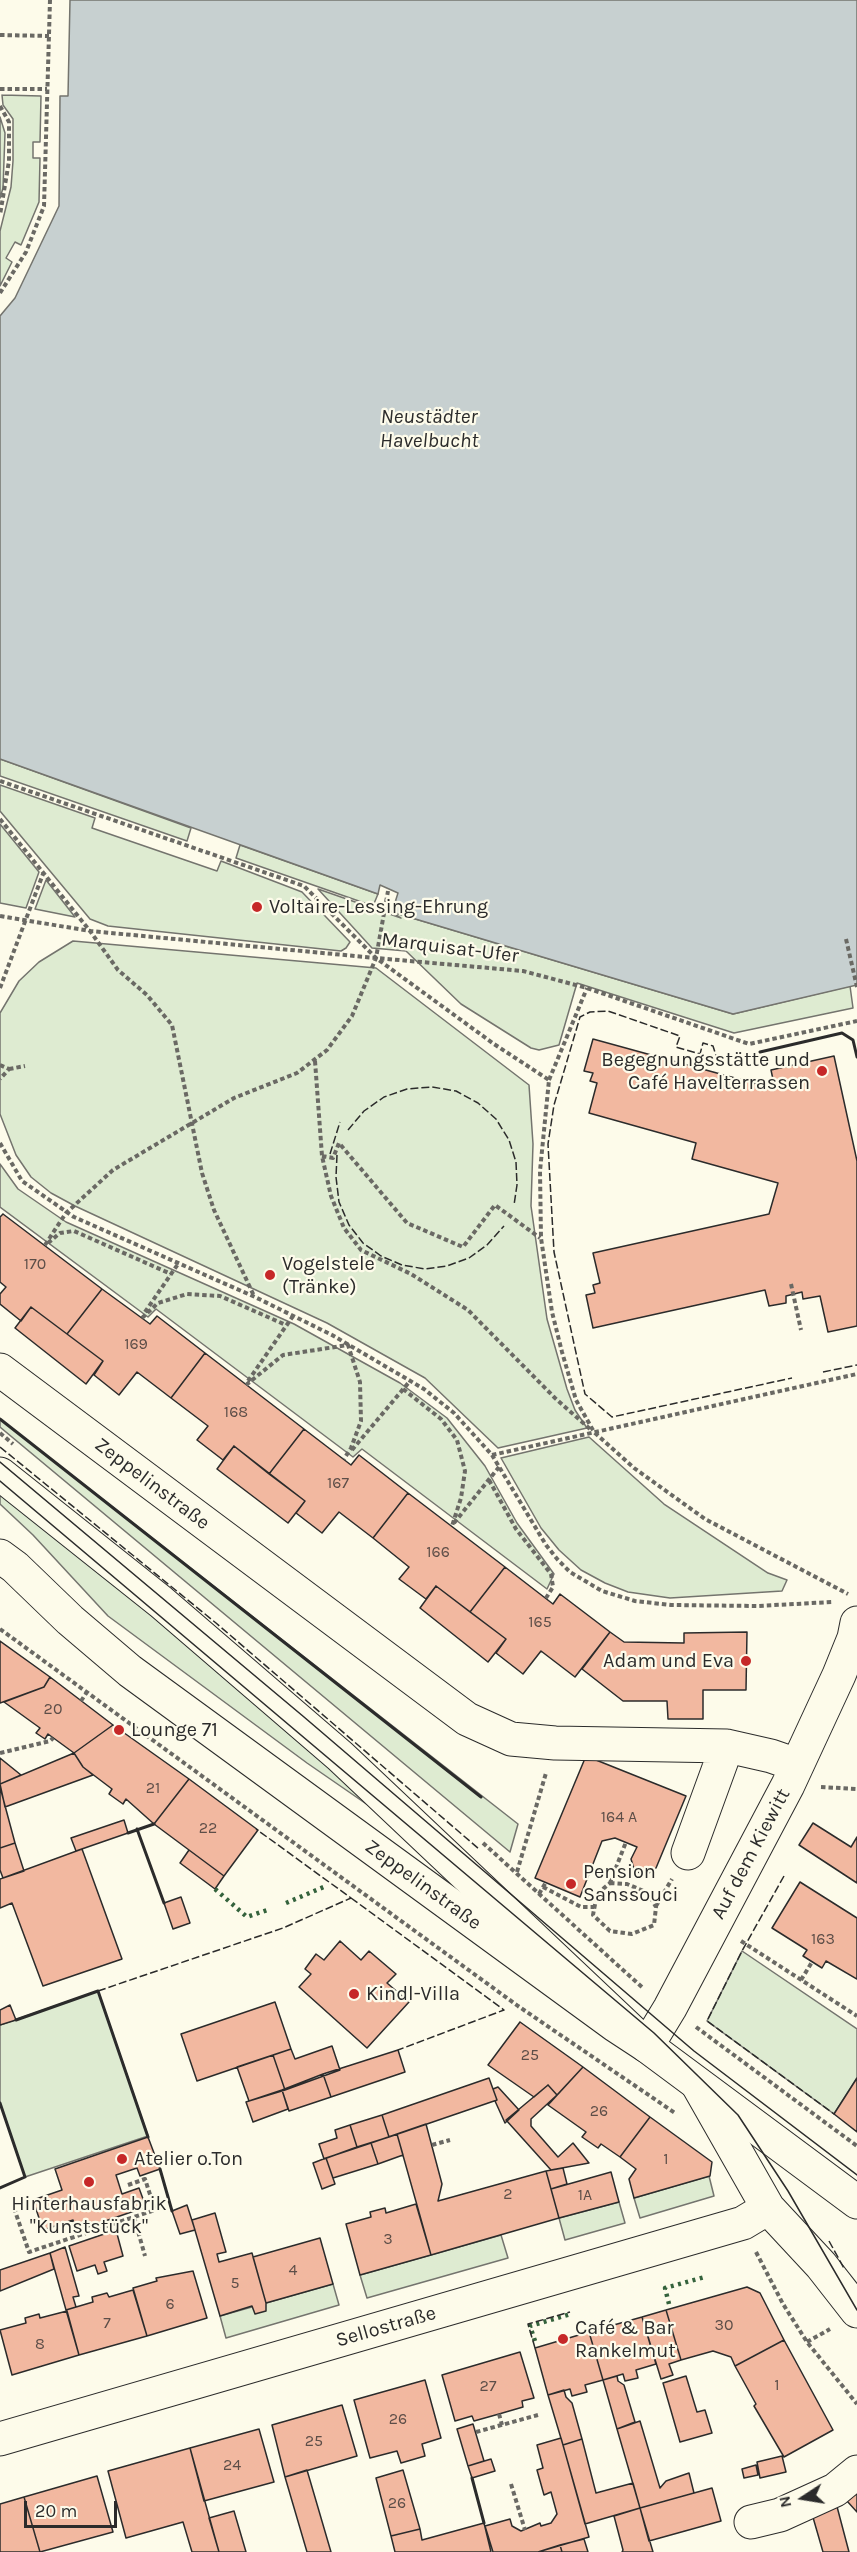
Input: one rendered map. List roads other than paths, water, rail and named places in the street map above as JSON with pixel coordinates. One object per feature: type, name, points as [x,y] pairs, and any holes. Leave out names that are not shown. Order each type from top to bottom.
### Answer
[{"type":"street","name":"Zeppelinstraße","points":[[0,1370],[467,1719],[511,1739],[555,1743],[727,1746],[771,1756],[809,1776]]},
{"type":"street","points":[[0,1474],[162,1602],[340,1756],[647,2046]]},
{"type":"street","name":"Zeppelinstraße","points":[[0,1556],[130,1671],[647,2046],[857,2202]]},
{"type":"street","name":"Auf dem Kiewitt","points":[[647,2046],[809,1776],[848,1672],[854,1638],[846,1612]]},
{"type":"street","points":[[688,1853],[727,1746]]},
{"type":"street","points":[[698,2085],[755,2215],[821,2265],[857,2311]]},
{"type":"street","name":"Sellostraße","points":[[0,2439],[755,2215]]},
{"type":"street","points":[[751,2522],[780,2515],[835,2490],[857,2472]]},
{"type":"water","name":"Neustädter Havelbucht","points":[[70,0],[857,0],[857,985],[733,1014],[392,912],[398,893],[380,885],[378,894],[0,759],[0,316],[15,298],[59,206],[60,96],[68,96]]},
{"type":"tram line","points":[[0,1462],[304,1717],[694,2051],[857,2175]]},
{"type":"tram line","points":[[0,1481],[654,2033],[738,2115],[788,2191],[857,2310]]},
{"type":"place","name":"Voltaire-Lessing-Ehrung","points":[[257,907]]},
{"type":"place","name":"Begegnungsstätte und Café Havelterrassen","points":[[822,1071]]},
{"type":"place","name":"Vogelstele (Tränke)","points":[[270,1275]]},
{"type":"place","name":"Adam und Eva","points":[[746,1661]]},
{"type":"place","name":"Lounge 71","points":[[119,1730]]},
{"type":"place","name":"Pension Sanssouci","points":[[571,1884]]},
{"type":"place","name":"Kindl-Villa","points":[[354,1994]]},
{"type":"place","name":"Atelier o.Ton","points":[[122,2159]]},
{"type":"place","name":"Hinterhausfabrik \"Kunststück\"","points":[[89,2182]]},
{"type":"place","name":"Café & Bar Rankelmut","points":[[563,2339]]}]
